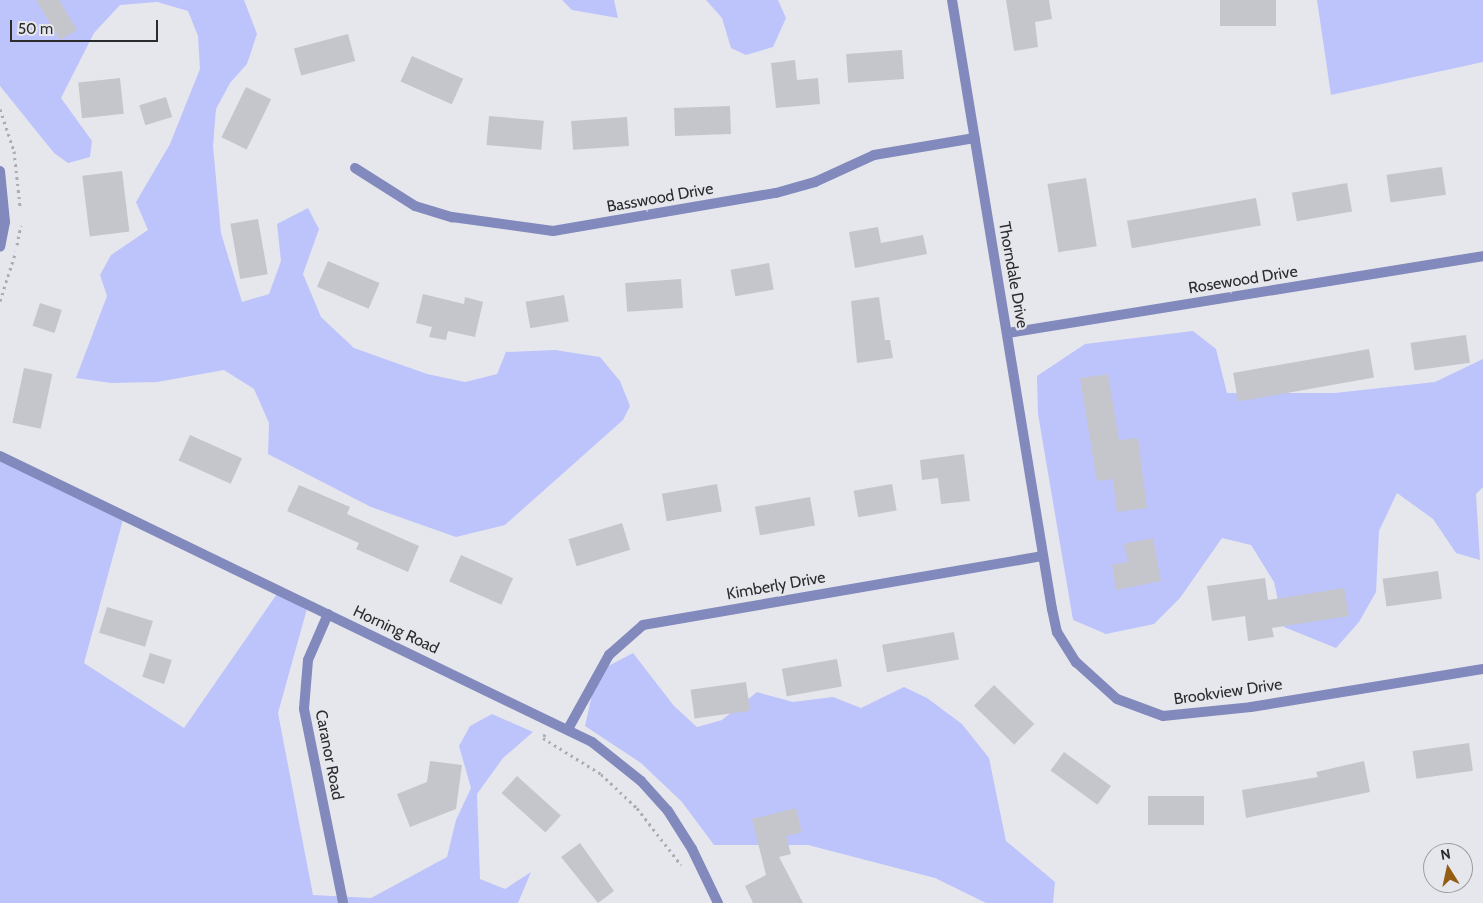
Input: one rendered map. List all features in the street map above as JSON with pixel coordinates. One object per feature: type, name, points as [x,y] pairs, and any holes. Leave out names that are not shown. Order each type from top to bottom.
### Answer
[{"type":"street","name":"Thorndale Drive","points":[[952,0],[1043,556]]},
{"type":"street","name":"Basswood Drive","points":[[355,168],[380,187],[442,214],[488,225],[553,231],[776,193],[815,182],[874,154],[976,138]]},
{"type":"street","points":[[0,171],[5,222],[0,247]]},
{"type":"street","name":"Rosewood Drive","points":[[1008,333],[1483,256]]},
{"type":"street","name":"Horning Road","points":[[0,456],[568,729],[615,758],[668,811],[718,903]]},
{"type":"street","name":"Brookview Drive","points":[[1043,556],[1062,643],[1097,684],[1145,712],[1162,716],[1233,709],[1483,669]]},
{"type":"street","name":"Kimberly Drive","points":[[568,729],[608,655],[643,625],[1043,556]]},
{"type":"street","name":"Caranor Road","points":[[328,614],[308,660],[304,709],[343,903]]},
{"type":"shaded area","points":[[0,0],[244,0],[257,34],[247,64],[230,83],[216,109],[213,146],[221,233],[242,302],[269,294],[281,261],[277,224],[308,208],[319,229],[303,274],[321,317],[354,348],[427,374],[465,382],[497,374],[506,352],[555,350],[600,357],[620,381],[630,406],[623,420],[505,525],[456,537],[371,507],[268,454],[269,423],[254,389],[224,370],[157,382],[111,383],[76,378],[107,296],[100,275],[111,255],[148,230],[136,202],[170,144],[200,69],[198,36],[188,11],[157,2],[120,5],[94,33],[61,98],[92,141],[90,157],[68,163],[54,153],[0,86]]},
{"type":"shaded area","points":[[562,0],[614,0],[618,18],[572,10]]},
{"type":"shaded area","points":[[706,0],[778,0],[786,18],[773,47],[746,55],[731,48],[722,18]]},
{"type":"shaded area","points":[[1317,0],[1483,0],[1483,62],[1331,95]]},
{"type":"shaded area","points":[[1193,331],[1216,349],[1227,393],[1335,393],[1435,382],[1483,359],[1483,487],[1476,494],[1480,560],[1456,553],[1433,519],[1397,493],[1379,531],[1376,592],[1359,622],[1336,648],[1284,627],[1274,582],[1251,545],[1222,538],[1180,598],[1154,624],[1106,634],[1073,620],[1038,414],[1037,376],[1085,344]]},
{"type":"shaded area","points":[[0,456],[124,516],[84,663],[184,728],[279,591],[308,605],[278,713],[313,895],[371,898],[447,857],[456,820],[471,788],[459,746],[470,726],[492,714],[533,732],[503,758],[477,794],[480,879],[505,889],[531,872],[518,903],[0,903]]},
{"type":"shaded area","points":[[633,653],[674,706],[697,727],[722,720],[757,692],[793,702],[833,697],[861,708],[904,687],[927,698],[962,724],[989,758],[1006,841],[1055,882],[1053,903],[986,903],[935,878],[808,845],[714,845],[682,802],[641,763],[585,726],[597,672]]},
{"type":"building","points":[[36,0],[59,0],[77,30],[60,40]]},
{"type":"building","points":[[1006,0],[1049,0],[1052,19],[1035,22],[1038,47],[1014,51]]},
{"type":"building","points":[[1220,0],[1276,0],[1276,26],[1220,26]]},
{"type":"building","points":[[348,34],[355,61],[301,76],[294,48]]},
{"type":"building","points":[[902,50],[904,79],[848,83],[846,54]]},
{"type":"building","points":[[412,56],[463,79],[452,104],[401,82]]},
{"type":"building","points":[[795,60],[797,80],[818,78],[820,104],[776,108],[771,63]]},
{"type":"building","points":[[120,78],[124,114],[82,118],[78,82]]},
{"type":"building","points":[[246,87],[271,99],[247,150],[221,137]]},
{"type":"building","points":[[166,97],[172,117],[145,125],[139,105]]},
{"type":"building","points":[[730,106],[731,134],[675,136],[674,108]]},
{"type":"building","points":[[489,116],[544,121],[541,150],[486,145]]},
{"type":"building","points":[[627,117],[629,146],[573,150],[571,121]]},
{"type":"building","points":[[1442,167],[1446,195],[1390,203],[1387,175]]},
{"type":"building","points":[[122,171],[129,232],[90,236],[82,176]]},
{"type":"building","points":[[1086,178],[1097,246],[1058,252],[1047,184]]},
{"type":"building","points":[[1347,183],[1352,212],[1297,221],[1292,193]]},
{"type":"building","points":[[1256,198],[1261,226],[1132,248],[1127,221]]},
{"type":"building","points":[[258,219],[268,274],[240,279],[230,224]]},
{"type":"building","points":[[878,227],[881,243],[923,235],[927,254],[855,268],[849,232]]},
{"type":"building","points":[[328,261],[380,283],[369,309],[317,287]]},
{"type":"building","points":[[769,263],[774,290],[735,296],[731,270]]},
{"type":"building","points":[[681,279],[683,308],[627,312],[625,283]]},
{"type":"building","points":[[423,294],[464,304],[465,297],[483,302],[475,337],[448,331],[446,340],[429,337],[432,327],[416,323]]},
{"type":"building","points":[[564,295],[569,322],[530,328],[526,302]]},
{"type":"building","points":[[879,297],[885,340],[890,340],[893,358],[857,363],[851,301]]},
{"type":"building","points":[[40,303],[62,310],[54,333],[33,326]]},
{"type":"building","points":[[1466,335],[1470,363],[1414,371],[1411,343]]},
{"type":"building","points":[[1369,349],[1374,378],[1238,402],[1233,373]]},
{"type":"building","points":[[24,368],[52,374],[41,429],[12,423]]},
{"type":"building","points":[[1108,374],[1119,440],[1138,438],[1147,508],[1117,512],[1113,479],[1097,481],[1080,378]]},
{"type":"building","points":[[190,435],[242,458],[231,484],[179,461]]},
{"type":"building","points":[[964,454],[970,501],[941,504],[938,478],[922,480],[920,460]]},
{"type":"building","points":[[717,484],[722,512],[667,521],[662,494]]},
{"type":"building","points":[[892,484],[897,511],[858,517],[854,491]]},
{"type":"building","points":[[299,485],[350,507],[347,514],[419,546],[408,572],[356,549],[359,543],[287,511]]},
{"type":"building","points":[[810,497],[815,526],[760,535],[755,507]]},
{"type":"building","points":[[622,523],[630,550],[577,566],[568,539]]},
{"type":"building","points":[[1153,538],[1161,581],[1116,590],[1112,565],[1128,562],[1124,544]]},
{"type":"building","points":[[461,555],[513,578],[501,605],[449,581]]},
{"type":"building","points":[[1438,571],[1442,599],[1386,607],[1383,579]]},
{"type":"building","points":[[1265,578],[1268,600],[1344,588],[1349,616],[1272,628],[1274,637],[1248,641],[1245,616],[1212,621],[1207,586]]},
{"type":"building","points":[[107,607],[153,621],[145,647],[99,633]]},
{"type":"building","points":[[954,632],[959,660],[887,672],[882,645]]},
{"type":"building","points":[[150,653],[172,660],[164,684],[142,677]]},
{"type":"building","points":[[837,659],[842,687],[787,696],[782,669]]},
{"type":"building","points":[[746,682],[750,711],[695,719],[691,690]]},
{"type":"building","points":[[994,685],[1034,724],[1014,745],[974,706]]},
{"type":"building","points":[[1469,743],[1473,771],[1416,779],[1413,751]]},
{"type":"building","points":[[1064,752],[1111,786],[1097,805],[1050,771]]},
{"type":"building","points":[[430,761],[462,765],[456,809],[410,827],[397,794],[427,782]]},
{"type":"building","points":[[1364,761],[1370,792],[1246,818],[1242,790],[1318,777],[1316,772]]},
{"type":"building","points":[[517,776],[561,815],[545,833],[502,793]]},
{"type":"building","points":[[1148,796],[1204,796],[1204,825],[1148,825]]},
{"type":"building","points":[[796,808],[802,832],[786,836],[791,854],[779,857],[803,903],[753,903],[745,886],[766,875],[752,819]]},
{"type":"building","points":[[580,843],[614,891],[598,903],[561,857]]}]
